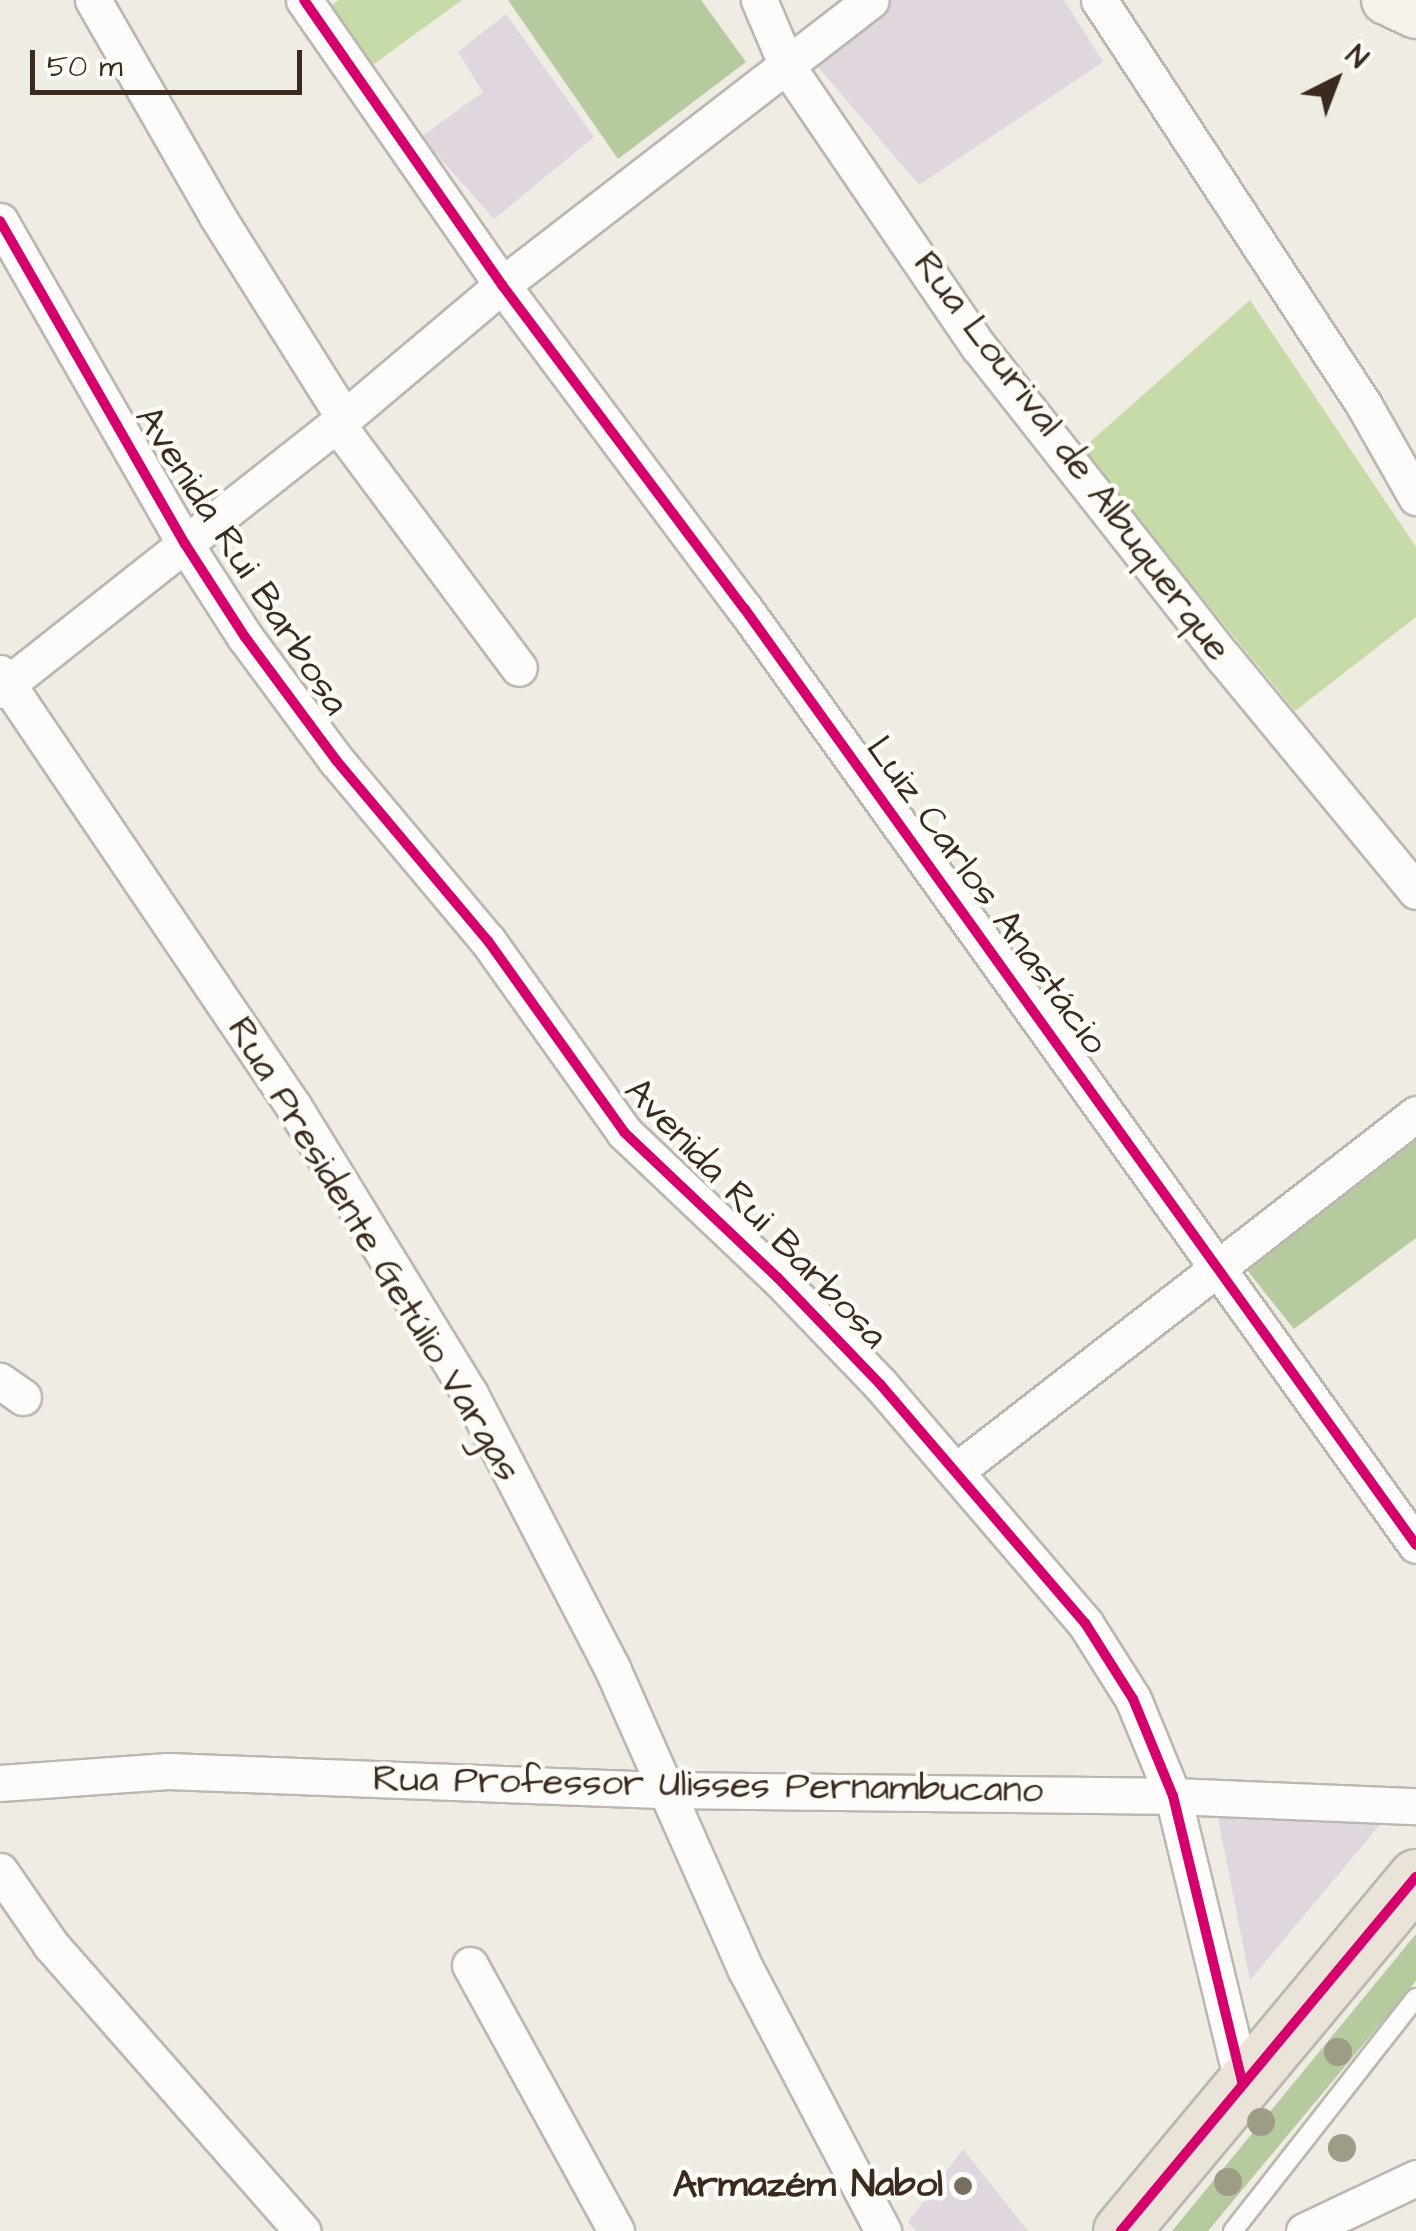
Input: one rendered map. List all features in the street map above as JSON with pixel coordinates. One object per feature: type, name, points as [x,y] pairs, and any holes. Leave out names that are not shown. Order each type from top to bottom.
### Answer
[{"type":"highway","points":[[1122,2231],[1416,1878]]},
{"type":"street","points":[[93,0],[340,422],[519,668]]},
{"type":"street","name":"Luiz Carlos Anastácio","points":[[304,0],[502,285],[744,608],[1088,1091],[1220,1265],[1416,1545]]},
{"type":"street","name":"Rua Lourival de Albuquerque","points":[[759,0],[787,66],[979,347],[1224,658],[1416,892]]},
{"type":"street","name":"Avenida Rui Barbosa","points":[[2,683],[340,422],[502,285],[871,0]]},
{"type":"street","points":[[1099,0],[1364,405],[1416,498]]},
{"type":"street","points":[[1386,0],[1416,14]]},
{"type":"street","name":"Avenida Rui Barbosa","points":[[0,221],[185,544],[245,637],[336,760],[488,942],[624,1132],[777,1277],[956,1470],[1086,1623],[1133,1699],[1173,1796],[1243,2085]]},
{"type":"street","name":"Rua Presidente Getúlio Vargas","points":[[2,683],[294,1107],[470,1394],[612,1668],[746,1970],[883,2231]]},
{"type":"street","points":[[956,1470],[1416,1114]]},
{"type":"street","name":"Rua Professor Ulisses Pernambucano","points":[[0,1783],[168,1771],[667,1790],[1173,1796],[1416,1806]]},
{"type":"street","points":[[0,1871],[52,1945],[302,2231]]},
{"type":"street","points":[[470,1966],[616,2231]]},
{"type":"street","points":[[1304,2231],[1416,2178]]},
{"type":"lane","points":[[1233,2231],[1416,1998]]},
{"type":"green space","points":[[339,0],[462,0],[363,72],[321,14]]},
{"type":"green space","points":[[508,0],[701,0],[746,62],[618,159]]},
{"type":"green space","points":[[1250,300],[1416,547],[1416,617],[1295,711],[1081,450]]},
{"type":"green space","points":[[1416,1129],[1416,1238],[1294,1329],[1243,1265]]},
{"type":"green space","points":[[1416,1934],[1416,1981],[1208,2231],[1172,2231]]},
{"type":"building","points":[[892,0],[1064,0],[1103,62],[919,185],[813,61]]},
{"type":"building","points":[[506,14],[594,137],[494,219],[421,137],[483,92],[458,52]]},
{"type":"building","points":[[1216,1808],[1388,1815],[1250,1980]]},
{"type":"building","name":"Armazém Nabol","points":[[963,2149],[1028,2231],[916,2231],[908,2222]]},
{"type":"cycle path","points":[[304,0],[502,285],[744,608],[1416,1545]]},
{"type":"cycle path","points":[[0,221],[185,544],[245,637],[336,760],[488,941],[624,1132],[777,1277],[880,1384],[1085,1623],[1133,1699],[1173,1796],[1243,2085]]},
{"type":"cycle path","points":[[1121,2231],[1416,1877]]},
{"type":"place","name":"Armazém Nabol","points":[[963,2186]]}]
